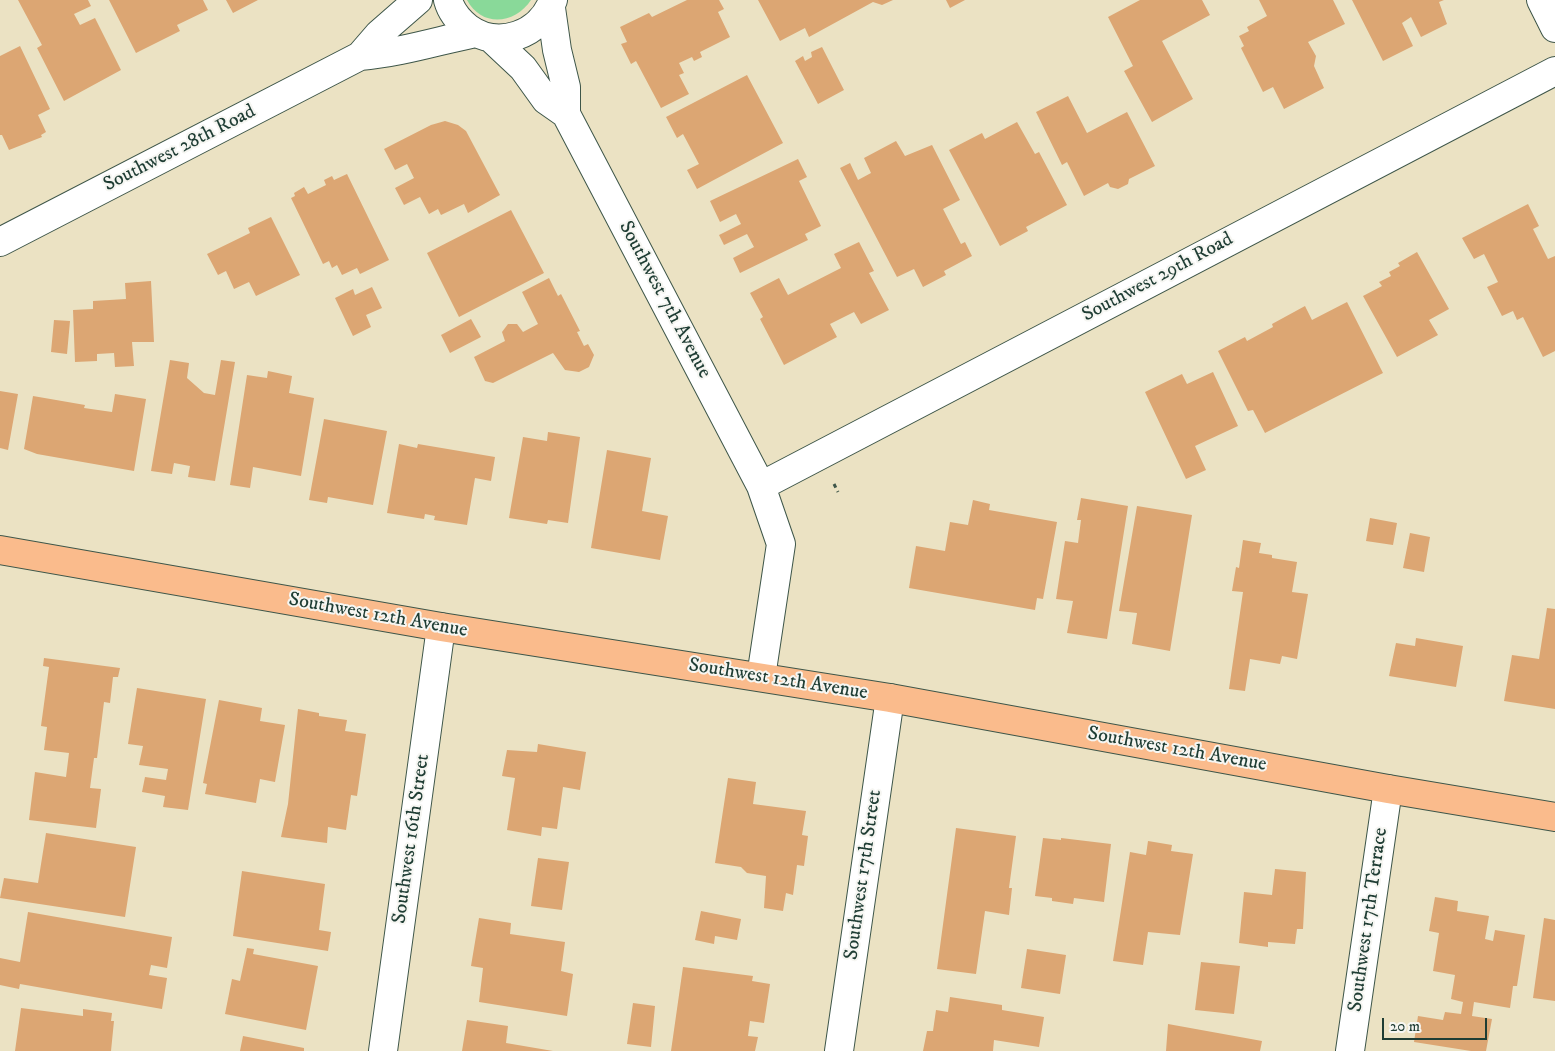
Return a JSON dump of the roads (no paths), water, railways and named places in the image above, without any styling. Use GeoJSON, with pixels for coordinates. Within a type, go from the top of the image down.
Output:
{"type":"FeatureCollection","features":[{"type":"Feature","properties":{"kind":"main road","name":"Southwest 12th Avenue"},"geometry":{"type":"LineString","coordinates":[[1,555],[890,698],[1388,789],[1555,817]]}},
{"type":"Feature","properties":{"kind":"street","name":"Southwest 28th Road"},"geometry":{"type":"LineString","coordinates":[[0,242],[360,56],[379,34],[418,0]]}},
{"type":"Feature","properties":{"kind":"street","name":"Southwest 7th Avenue"},"geometry":{"type":"LineString","coordinates":[[448,0],[449,6],[460,22],[483,36],[523,68],[546,100],[566,114],[761,486]]}},
{"type":"Feature","properties":{"kind":"street"},"geometry":{"type":"LineString","coordinates":[[1541,0],[1555,28]]}},
{"type":"Feature","properties":{"kind":"street","name":"Southwest 28th Road"},"geometry":{"type":"LineString","coordinates":[[360,56],[388,54],[437,40],[483,36],[509,38],[526,33],[540,23],[552,4]]}},
{"type":"Feature","properties":{"kind":"street","name":"Southwest 7th Avenue"},"geometry":{"type":"LineString","coordinates":[[552,4],[557,50],[566,87],[566,114]]}},
{"type":"Feature","properties":{"kind":"street","name":"Southwest 29th Road"},"geometry":{"type":"LineString","coordinates":[[761,486],[1555,71]]}},
{"type":"Feature","properties":{"kind":"street"},"geometry":{"type":"LineString","coordinates":[[761,486],[781,544],[761,677]]}},
{"type":"Feature","properties":{"kind":"street","name":"Southwest 16th Street"},"geometry":{"type":"LineString","coordinates":[[383,1051],[441,627]]}},
{"type":"Feature","properties":{"kind":"street","name":"Southwest 17th Street"},"geometry":{"type":"LineString","coordinates":[[838,1051],[890,698]]}},
{"type":"Feature","properties":{"kind":"street","name":"Southwest 17th Terrace"},"geometry":{"type":"LineString","coordinates":[[1350,1051],[1388,789]]}}]}
